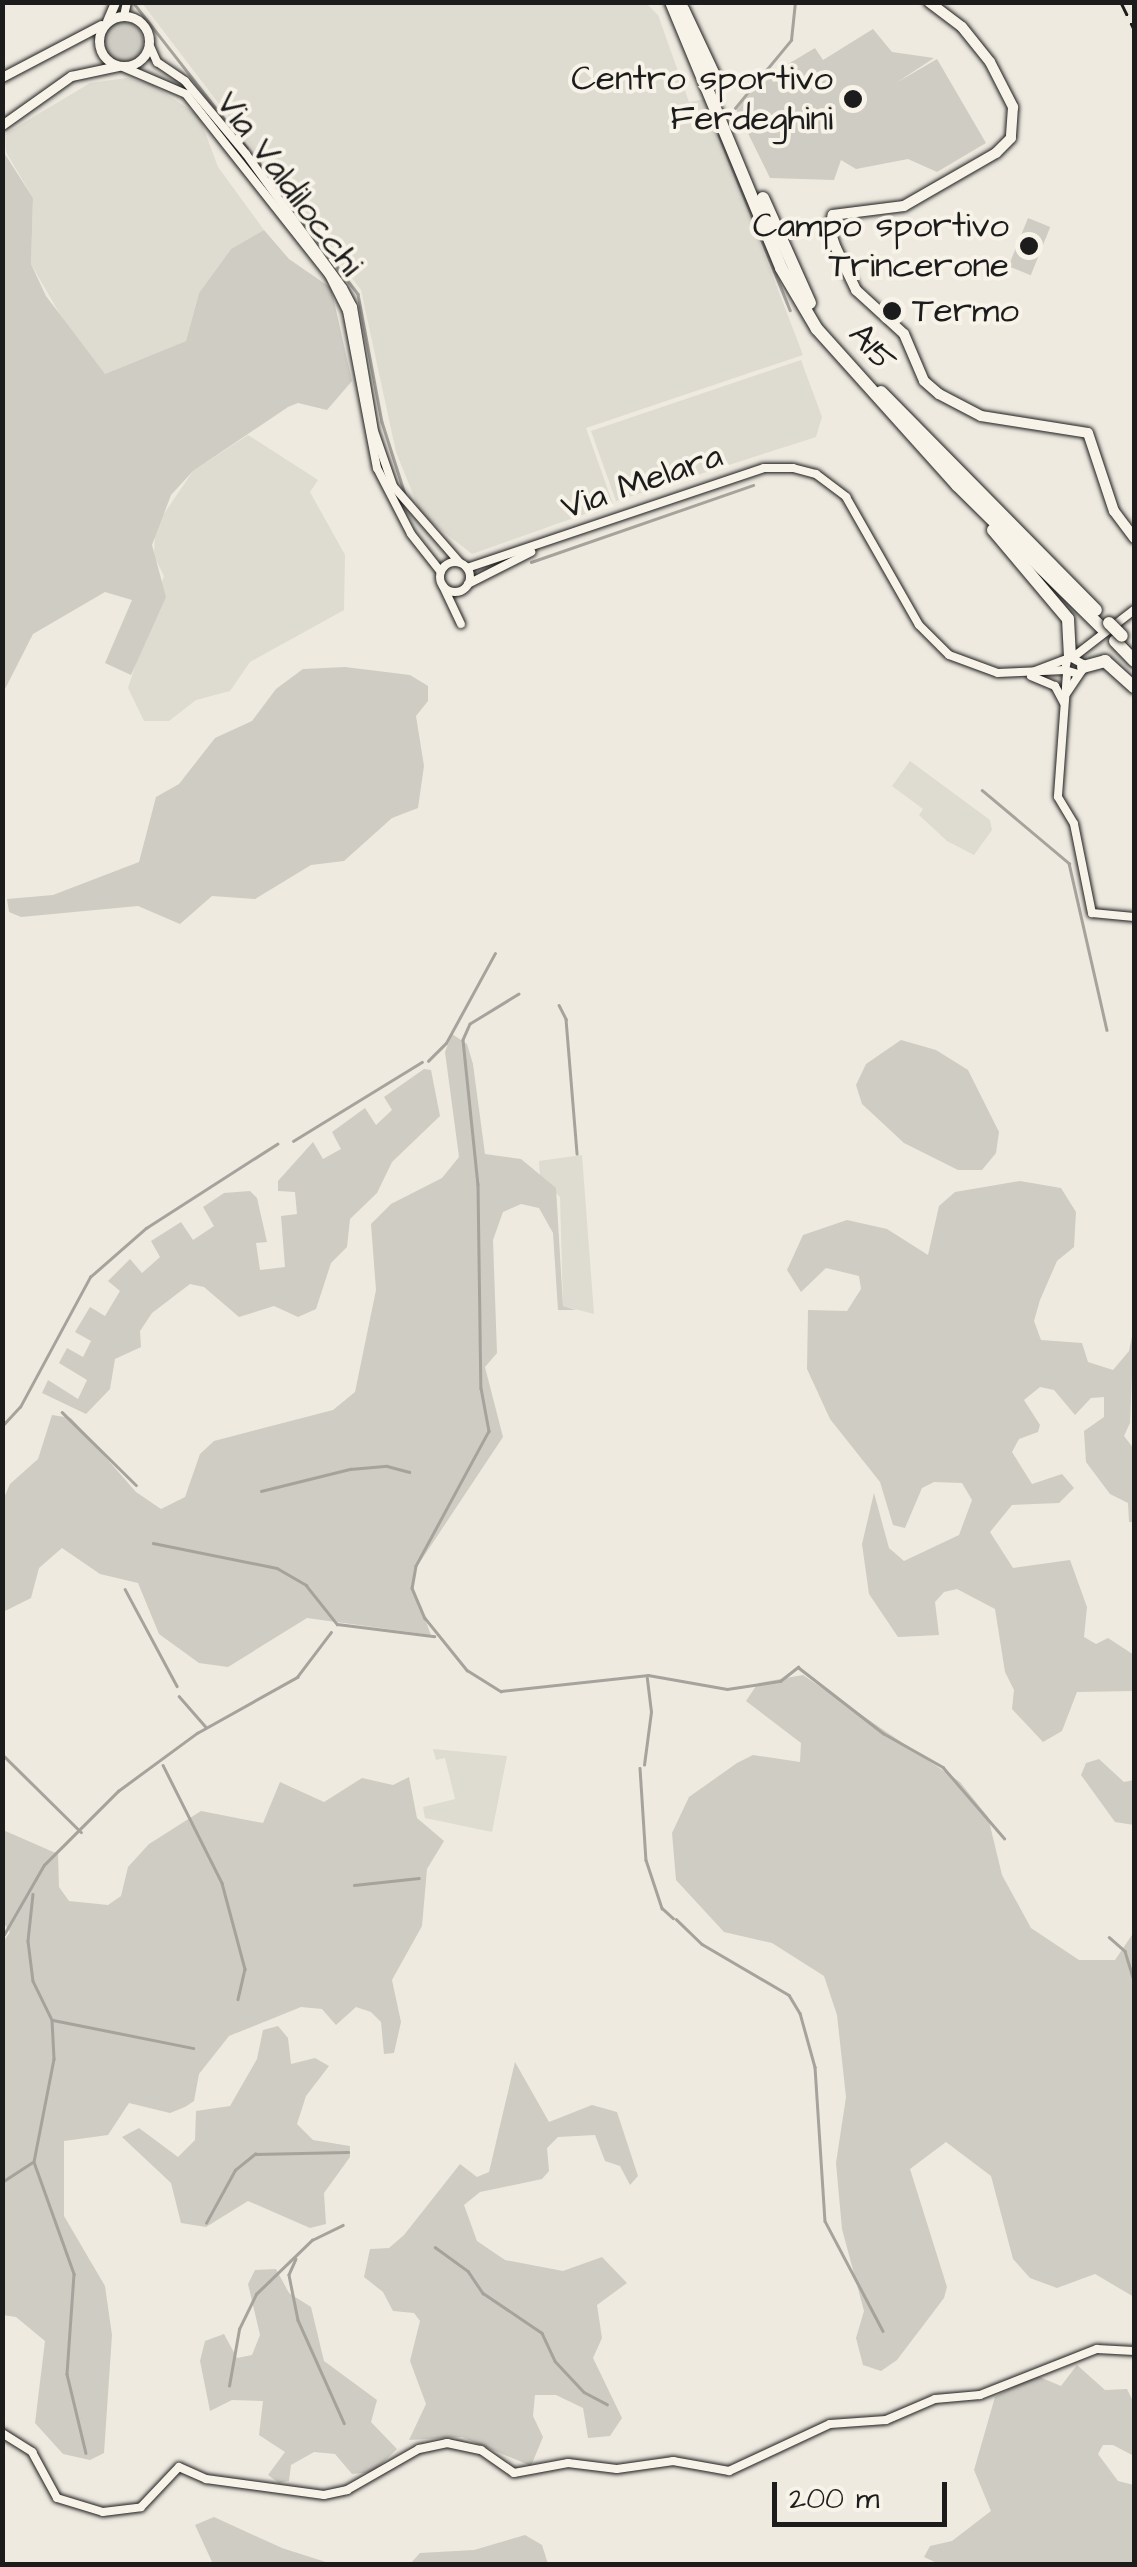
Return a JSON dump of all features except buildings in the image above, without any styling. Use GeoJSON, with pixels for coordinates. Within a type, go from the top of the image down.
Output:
{"type":"FeatureCollection","features":[{"type":"Feature","properties":{"kind":"highway","name":"A15"},"geometry":{"type":"LineString","coordinates":[[671,2],[781,268],[839,352],[957,485],[1106,626]]}},
{"type":"Feature","properties":{"kind":"highway","name":"A15"},"geometry":{"type":"LineString","coordinates":[[680,2],[790,266],[839,352]]}},
{"type":"Feature","properties":{"kind":"highway","name":"A15"},"geometry":{"type":"LineString","coordinates":[[862,378],[1118,638],[1134,661]]}},
{"type":"Feature","properties":{"kind":"highway"},"geometry":{"type":"LineString","coordinates":[[957,485],[1068,619],[1076,662],[1105,661],[1134,687]]}},
{"type":"Feature","properties":{"kind":"highway","name":"A15"},"geometry":{"type":"LineString","coordinates":[[1118,638],[1134,649]]}},
{"type":"Feature","properties":{"kind":"main road"},"geometry":{"type":"LineString","coordinates":[[2,124],[71,76],[140,62],[149,44],[144,28],[121,16],[115,2]]}},
{"type":"Feature","properties":{"kind":"main road"},"geometry":{"type":"LineString","coordinates":[[115,2],[100,45],[121,67]]}},
{"type":"Feature","properties":{"kind":"main road"},"geometry":{"type":"LineString","coordinates":[[930,2],[962,28],[990,62],[1013,106],[1011,138],[996,154],[904,206],[841,211],[830,221],[832,237],[856,290],[904,334],[932,388],[981,416],[1088,433],[1114,511],[1133,539]]}},
{"type":"Feature","properties":{"kind":"main road"},"geometry":{"type":"LineString","coordinates":[[2,77],[121,16]]}},
{"type":"Feature","properties":{"kind":"street"},"geometry":{"type":"LineString","coordinates":[[121,16],[126,2]]}},
{"type":"Feature","properties":{"kind":"street","name":"Via Valdilocchi"},"geometry":{"type":"LineString","coordinates":[[149,44],[157,62],[185,81],[228,132],[353,307],[374,430],[402,504],[463,565]]}},
{"type":"Feature","properties":{"kind":"street","name":"Via Valdilocchi"},"geometry":{"type":"LineString","coordinates":[[121,67],[186,94],[329,275],[348,311],[368,444],[389,490],[440,572],[461,624]]}},
{"type":"Feature","properties":{"kind":"street","name":"Via Melara"},"geometry":{"type":"LineString","coordinates":[[539,547],[764,468],[816,474],[846,497],[908,608],[936,645],[980,669],[1026,674]]}},
{"type":"Feature","properties":{"kind":"street"},"geometry":{"type":"LineString","coordinates":[[440,572],[539,547]]}},
{"type":"Feature","properties":{"kind":"street"},"geometry":{"type":"LineString","coordinates":[[443,586],[454,592],[539,547]]}},
{"type":"Feature","properties":{"kind":"street"},"geometry":{"type":"LineString","coordinates":[[463,565],[468,584]]}},
{"type":"Feature","properties":{"kind":"street"},"geometry":{"type":"LineString","coordinates":[[1026,674],[1066,672],[1134,610]]}},
{"type":"Feature","properties":{"kind":"street"},"geometry":{"type":"LineString","coordinates":[[1026,674],[1076,662]]}},
{"type":"Feature","properties":{"kind":"street"},"geometry":{"type":"LineString","coordinates":[[1065,699],[1076,662]]}},
{"type":"Feature","properties":{"kind":"street"},"geometry":{"type":"LineString","coordinates":[[1066,672],[1056,790],[1074,824],[1092,913],[1134,917]]}},
{"type":"Feature","properties":{"kind":"street"},"geometry":{"type":"LineString","coordinates":[[1026,674],[1055,686],[1065,699]]}},
{"type":"Feature","properties":{"kind":"street"},"geometry":{"type":"LineString","coordinates":[[2,2433],[32,2452],[57,2498],[103,2512],[141,2507],[180,2466],[196,2474],[336,2494],[415,2451],[447,2442],[482,2450],[514,2474],[568,2463],[616,2469],[673,2461],[737,2470],[830,2424],[886,2420],[935,2398],[986,2393],[1097,2350],[1134,2351]]}},
{"type":"Feature","properties":{"kind":"shaded area"},"geometry":{"type":"Polygon","coordinates":[[[142,3],[646,3],[658,15],[689,102],[705,99],[803,355],[586,428],[613,504],[472,554],[421,514],[396,452],[361,290],[142,3]]]}},
{"type":"Feature","properties":{"kind":"shaded area"},"geometry":{"type":"Polygon","coordinates":[[[123,22],[137,28],[143,42],[137,56],[123,62],[109,56],[103,42],[109,28],[123,22]]]}},
{"type":"Feature","properties":{"kind":"shaded area","name":"Centro sportivo Ferdeghini"},"geometry":{"type":"Polygon","coordinates":[[[873,29],[892,52],[934,58],[896,83],[937,59],[986,143],[937,172],[908,159],[856,169],[841,160],[834,180],[770,178],[736,109],[763,79],[815,48],[823,60],[873,29]]]}},
{"type":"Feature","properties":{"kind":"shaded area"},"geometry":{"type":"Polygon","coordinates":[[[127,78],[153,85],[199,116],[218,167],[264,230],[231,249],[199,293],[186,341],[105,374],[81,351],[31,264],[33,198],[6,152],[5,134],[90,83],[127,78]]]}},
{"type":"Feature","properties":{"kind":"shaded area"},"geometry":{"type":"Polygon","coordinates":[[[3,151],[33,198],[31,264],[46,296],[105,374],[186,341],[199,293],[231,249],[264,230],[289,259],[331,288],[352,381],[327,410],[298,403],[288,407],[193,471],[171,495],[152,545],[166,597],[131,675],[105,663],[132,600],[105,592],[33,634],[3,693],[3,151]]]}},
{"type":"Feature","properties":{"kind":"shaded area","name":"Campo sportivo Trincerone"},"geometry":{"type":"Polygon","coordinates":[[[1028,218],[1050,227],[1031,275],[1009,266],[1028,218]]]}},
{"type":"Feature","properties":{"kind":"shaded area"},"geometry":{"type":"Polygon","coordinates":[[[801,360],[822,417],[816,437],[616,501],[591,431],[801,360]]]}},
{"type":"Feature","properties":{"kind":"shaded area"},"geometry":{"type":"Polygon","coordinates":[[[248,435],[318,480],[310,492],[345,555],[344,610],[250,662],[230,691],[196,700],[169,721],[144,721],[128,688],[164,576],[154,556],[155,527],[193,471],[248,435]]]}},
{"type":"Feature","properties":{"kind":"shaded area"},"geometry":{"type":"Polygon","coordinates":[[[345,667],[410,675],[428,686],[428,701],[416,716],[424,766],[418,808],[392,818],[344,861],[311,865],[255,899],[212,896],[180,924],[138,906],[21,917],[9,912],[7,899],[53,895],[139,862],[156,797],[179,784],[215,738],[252,721],[276,689],[303,669],[345,667]]]}},
{"type":"Feature","properties":{"kind":"shaded area"},"geometry":{"type":"Polygon","coordinates":[[[910,761],[990,820],[992,830],[974,855],[947,841],[919,815],[923,809],[892,786],[910,761]]]}},
{"type":"Feature","properties":{"kind":"shaded area"},"geometry":{"type":"Polygon","coordinates":[[[452,1034],[467,1044],[473,1064],[485,1154],[521,1159],[556,1188],[563,1306],[576,1310],[558,1310],[553,1233],[539,1208],[521,1204],[503,1212],[493,1240],[497,1353],[485,1367],[503,1437],[416,1568],[413,1587],[431,1635],[307,1618],[228,1667],[199,1663],[159,1634],[138,1583],[100,1574],[62,1548],[39,1568],[31,1598],[3,1612],[3,1500],[10,1484],[38,1459],[52,1415],[71,1418],[136,1492],[161,1509],[185,1497],[200,1454],[214,1441],[333,1410],[355,1392],[376,1290],[371,1224],[391,1204],[442,1178],[459,1157],[445,1052],[452,1034]]]}},
{"type":"Feature","properties":{"kind":"shaded area"},"geometry":{"type":"Polygon","coordinates":[[[901,1040],[936,1050],[968,1070],[999,1132],[996,1153],[982,1170],[958,1170],[904,1143],[862,1104],[856,1085],[866,1064],[901,1040]]]}},
{"type":"Feature","properties":{"kind":"shaded area"},"geometry":{"type":"Polygon","coordinates":[[[424,1069],[431,1070],[440,1116],[392,1162],[377,1193],[350,1219],[347,1247],[331,1263],[316,1309],[298,1317],[274,1306],[239,1317],[204,1287],[190,1284],[152,1313],[140,1331],[141,1347],[115,1359],[110,1389],[86,1414],[42,1393],[48,1380],[78,1399],[87,1380],[59,1363],[67,1348],[83,1357],[91,1341],[75,1332],[90,1307],[105,1316],[120,1291],[108,1281],[130,1259],[142,1273],[160,1257],[151,1241],[181,1222],[193,1240],[214,1226],[203,1207],[224,1193],[250,1191],[257,1198],[267,1242],[256,1243],[260,1270],[285,1267],[281,1216],[297,1214],[295,1192],[278,1191],[278,1181],[313,1142],[323,1159],[341,1149],[332,1132],[365,1108],[376,1125],[392,1110],[384,1097],[424,1069]]]}},
{"type":"Feature","properties":{"kind":"shaded area"},"geometry":{"type":"Polygon","coordinates":[[[582,1155],[594,1314],[563,1306],[560,1197],[540,1177],[539,1161],[582,1155]]]}},
{"type":"Feature","properties":{"kind":"shaded area"},"geometry":{"type":"Polygon","coordinates":[[[1020,1181],[1061,1188],[1076,1212],[1074,1247],[1057,1261],[1034,1321],[1041,1340],[1082,1343],[1088,1362],[1113,1370],[1129,1351],[1134,1327],[1130,1423],[1124,1436],[1134,1449],[1134,1522],[1129,1522],[1128,1503],[1110,1494],[1086,1462],[1084,1431],[1104,1417],[1104,1397],[1091,1398],[1075,1415],[1054,1390],[1040,1387],[1024,1400],[1040,1425],[1038,1432],[1019,1439],[1012,1452],[1032,1484],[1062,1474],[1074,1488],[1059,1503],[1012,1505],[990,1532],[1013,1568],[1070,1560],[1087,1607],[1084,1637],[1096,1644],[1108,1638],[1134,1655],[1134,1691],[1077,1692],[1062,1731],[1043,1742],[1012,1709],[1014,1690],[1005,1672],[995,1609],[957,1589],[944,1592],[935,1602],[939,1635],[898,1637],[869,1594],[862,1544],[874,1493],[889,1548],[904,1561],[959,1535],[972,1500],[962,1483],[934,1482],[922,1488],[905,1528],[893,1525],[880,1482],[830,1419],[807,1369],[808,1310],[847,1311],[861,1289],[859,1276],[826,1268],[801,1292],[787,1270],[803,1235],[847,1220],[887,1229],[928,1255],[939,1206],[955,1192],[1020,1181]]]}},
{"type":"Feature","properties":{"kind":"shaded area"},"geometry":{"type":"Polygon","coordinates":[[[803,1675],[960,1782],[988,1817],[1002,1875],[1031,1928],[1079,1960],[1115,1960],[1134,1932],[1134,2297],[1095,2274],[1057,2288],[1030,2278],[1013,2259],[991,2176],[946,2142],[910,2169],[947,2287],[944,2298],[897,2360],[881,2371],[863,2365],[856,2338],[864,2311],[842,2229],[836,2163],[846,2097],[837,2015],[824,1976],[772,1943],[724,1932],[676,1880],[672,1833],[689,1797],[753,1755],[800,1762],[801,1743],[746,1701],[758,1683],[803,1675]]]}},
{"type":"Feature","properties":{"kind":"shaded area"},"geometry":{"type":"Polygon","coordinates":[[[433,1749],[507,1756],[492,1832],[425,1818],[423,1807],[455,1799],[445,1758],[436,1760],[433,1749]]]}},
{"type":"Feature","properties":{"kind":"shaded area"},"geometry":{"type":"Polygon","coordinates":[[[1099,1759],[1124,1782],[1134,1780],[1134,1825],[1115,1822],[1081,1775],[1086,1763],[1099,1759]]]}},
{"type":"Feature","properties":{"kind":"shaded area"},"geometry":{"type":"Polygon","coordinates":[[[409,1777],[417,1818],[444,1841],[427,1869],[422,1926],[392,1980],[401,2022],[394,2053],[384,2054],[381,2022],[371,2012],[356,2007],[336,2025],[322,2009],[301,2007],[229,2036],[199,2074],[194,2101],[185,2107],[170,2113],[129,2103],[108,2135],[64,2141],[64,2216],[105,2286],[112,2335],[104,2453],[90,2460],[63,2454],[35,2423],[45,2341],[16,2317],[3,2315],[2,1944],[10,1932],[3,1922],[3,1830],[58,1854],[59,1887],[69,1901],[108,1905],[121,1896],[128,1867],[149,1844],[201,1811],[263,1823],[280,1782],[324,1802],[362,1778],[393,1785],[409,1777]]]}},
{"type":"Feature","properties":{"kind":"shaded area"},"geometry":{"type":"Polygon","coordinates":[[[278,2026],[288,2038],[291,2064],[315,2058],[329,2066],[306,2096],[297,2124],[313,2140],[350,2146],[350,2157],[324,2193],[326,2224],[310,2228],[248,2201],[206,2227],[181,2223],[171,2183],[122,2137],[139,2128],[178,2157],[195,2140],[196,2111],[230,2106],[257,2059],[263,2030],[278,2026]]]}},
{"type":"Feature","properties":{"kind":"shaded area"},"geometry":{"type":"Polygon","coordinates":[[[515,2062],[549,2122],[592,2105],[617,2112],[638,2176],[630,2185],[620,2166],[605,2161],[595,2135],[558,2137],[547,2148],[549,2171],[542,2179],[480,2192],[464,2205],[477,2241],[505,2260],[563,2271],[602,2257],[627,2283],[597,2305],[602,2338],[593,2358],[622,2418],[610,2436],[588,2438],[583,2408],[556,2395],[535,2395],[533,2416],[543,2437],[531,2466],[462,2437],[409,2440],[426,2404],[410,2361],[420,2321],[414,2313],[393,2311],[383,2292],[364,2277],[370,2249],[389,2248],[404,2235],[460,2164],[477,2177],[489,2172],[515,2062]]]}},
{"type":"Feature","properties":{"kind":"shaded area"},"geometry":{"type":"Polygon","coordinates":[[[276,2269],[289,2293],[311,2307],[324,2361],[377,2400],[371,2422],[397,2449],[373,2472],[352,2474],[335,2454],[314,2452],[291,2465],[289,2481],[279,2483],[268,2475],[285,2452],[259,2435],[263,2401],[232,2400],[210,2411],[200,2361],[205,2341],[224,2334],[237,2358],[252,2355],[260,2335],[248,2284],[255,2270],[276,2269]]]}},
{"type":"Feature","properties":{"kind":"shaded area"},"geometry":{"type":"Polygon","coordinates":[[[1077,2365],[1105,2390],[1127,2389],[1134,2403],[1134,2456],[1113,2445],[1103,2445],[1098,2454],[1118,2481],[1134,2485],[1134,2564],[939,2564],[924,2557],[930,2546],[952,2541],[991,2511],[974,2470],[995,2397],[1035,2375],[1061,2386],[1077,2365]]]}},
{"type":"Feature","properties":{"kind":"shaded area"},"geometry":{"type":"Polygon","coordinates":[[[214,2517],[282,2548],[332,2564],[213,2564],[195,2525],[214,2517]]]}},
{"type":"Feature","properties":{"kind":"shaded area"},"geometry":{"type":"Polygon","coordinates":[[[525,2535],[542,2545],[548,2564],[410,2564],[420,2553],[474,2550],[525,2535]]]}},
{"type":"Feature","properties":{"kind":"waterway"},"geometry":{"type":"LineString","coordinates":[[133,2],[247,148]]}},
{"type":"Feature","properties":{"kind":"waterway"},"geometry":{"type":"LineString","coordinates":[[735,108],[791,40],[795,2]]}},
{"type":"Feature","properties":{"kind":"waterway"},"geometry":{"type":"LineString","coordinates":[[719,135],[790,310]]}},
{"type":"Feature","properties":{"kind":"waterway"},"geometry":{"type":"LineString","coordinates":[[253,155],[358,294],[382,422],[406,497]]}},
{"type":"Feature","properties":{"kind":"waterway"},"geometry":{"type":"LineString","coordinates":[[531,562],[753,485]]}},
{"type":"Feature","properties":{"kind":"waterway"},"geometry":{"type":"LineString","coordinates":[[982,790],[1069,863],[1107,1030]]}},
{"type":"Feature","properties":{"kind":"waterway"},"geometry":{"type":"LineString","coordinates":[[428,1061],[446,1043],[495,953]]}},
{"type":"Feature","properties":{"kind":"waterway"},"geometry":{"type":"LineString","coordinates":[[519,994],[470,1024],[463,1040],[478,1184],[481,1388],[489,1431],[416,1566],[412,1588],[425,1618],[467,1670],[501,1691],[648,1675],[727,1689],[780,1681],[798,1667],[883,1733],[943,1767],[1004,1838]]}},
{"type":"Feature","properties":{"kind":"waterway"},"geometry":{"type":"LineString","coordinates":[[559,1005],[566,1019],[577,1154]]}},
{"type":"Feature","properties":{"kind":"waterway"},"geometry":{"type":"LineString","coordinates":[[293,1141],[422,1062]]}},
{"type":"Feature","properties":{"kind":"waterway"},"geometry":{"type":"LineString","coordinates":[[2,1426],[20,1407],[90,1277],[146,1228],[277,1144]]}},
{"type":"Feature","properties":{"kind":"waterway"},"geometry":{"type":"LineString","coordinates":[[62,1412],[136,1485]]}},
{"type":"Feature","properties":{"kind":"waterway"},"geometry":{"type":"LineString","coordinates":[[261,1491],[350,1469],[387,1466],[409,1472]]}},
{"type":"Feature","properties":{"kind":"waterway"},"geometry":{"type":"LineString","coordinates":[[153,1543],[277,1568],[306,1585],[337,1624],[434,1636]]}},
{"type":"Feature","properties":{"kind":"waterway"},"geometry":{"type":"LineString","coordinates":[[125,1589],[177,1686]]}},
{"type":"Feature","properties":{"kind":"waterway"},"geometry":{"type":"LineString","coordinates":[[2,1938],[44,1865],[118,1791],[197,1733],[297,1677],[331,1632]]}},
{"type":"Feature","properties":{"kind":"waterway"},"geometry":{"type":"LineString","coordinates":[[644,1765],[651,1712],[647,1678]]}},
{"type":"Feature","properties":{"kind":"waterway"},"geometry":{"type":"LineString","coordinates":[[179,1696],[206,1727]]}},
{"type":"Feature","properties":{"kind":"waterway"},"geometry":{"type":"LineString","coordinates":[[2,1754],[81,1832]]}},
{"type":"Feature","properties":{"kind":"waterway"},"geometry":{"type":"LineString","coordinates":[[163,1765],[222,1883],[245,1969],[238,1999]]}},
{"type":"Feature","properties":{"kind":"waterway"},"geometry":{"type":"LineString","coordinates":[[640,1768],[646,1860],[662,1908],[673,1918]]}},
{"type":"Feature","properties":{"kind":"waterway"},"geometry":{"type":"LineString","coordinates":[[354,1885],[419,1878]]}},
{"type":"Feature","properties":{"kind":"waterway"},"geometry":{"type":"LineString","coordinates":[[33,1894],[28,1941],[33,1981],[52,2020],[54,2059],[34,2162],[74,2274],[67,2374],[86,2453]]}},
{"type":"Feature","properties":{"kind":"waterway"},"geometry":{"type":"LineString","coordinates":[[676,1919],[702,1944],[789,1995],[800,2013],[815,2067],[825,2221],[883,2331]]}},
{"type":"Feature","properties":{"kind":"waterway"},"geometry":{"type":"LineString","coordinates":[[1109,1937],[1125,1951],[1134,1980]]}},
{"type":"Feature","properties":{"kind":"waterway"},"geometry":{"type":"LineString","coordinates":[[53,2020],[193,2048]]}},
{"type":"Feature","properties":{"kind":"waterway"},"geometry":{"type":"LineString","coordinates":[[206,2223],[235,2170],[255,2154],[348,2152]]}},
{"type":"Feature","properties":{"kind":"waterway"},"geometry":{"type":"LineString","coordinates":[[2,2182],[33,2162]]}},
{"type":"Feature","properties":{"kind":"waterway"},"geometry":{"type":"LineString","coordinates":[[229,2386],[239,2329],[256,2294],[312,2240],[343,2225]]}},
{"type":"Feature","properties":{"kind":"waterway"},"geometry":{"type":"LineString","coordinates":[[435,2247],[468,2271],[483,2293],[542,2333],[555,2361],[584,2392],[607,2404]]}},
{"type":"Feature","properties":{"kind":"waterway"},"geometry":{"type":"LineString","coordinates":[[296,2259],[289,2275],[298,2320],[344,2423]]}},
{"type":"Feature","properties":{"kind":"railway"},"geometry":{"type":"LineString","coordinates":[[1121,2],[1134,29]]}},
{"type":"Feature","properties":{"kind":"place","name":"Centro sportivo Ferdeghini"},"geometry":{"type":"Point","coordinates":[853,99]}},
{"type":"Feature","properties":{"kind":"place","name":"Campo sportivo Trincerone"},"geometry":{"type":"Point","coordinates":[1029,246]}},
{"type":"Feature","properties":{"kind":"place","name":"Termo"},"geometry":{"type":"Point","coordinates":[892,311]}}]}
